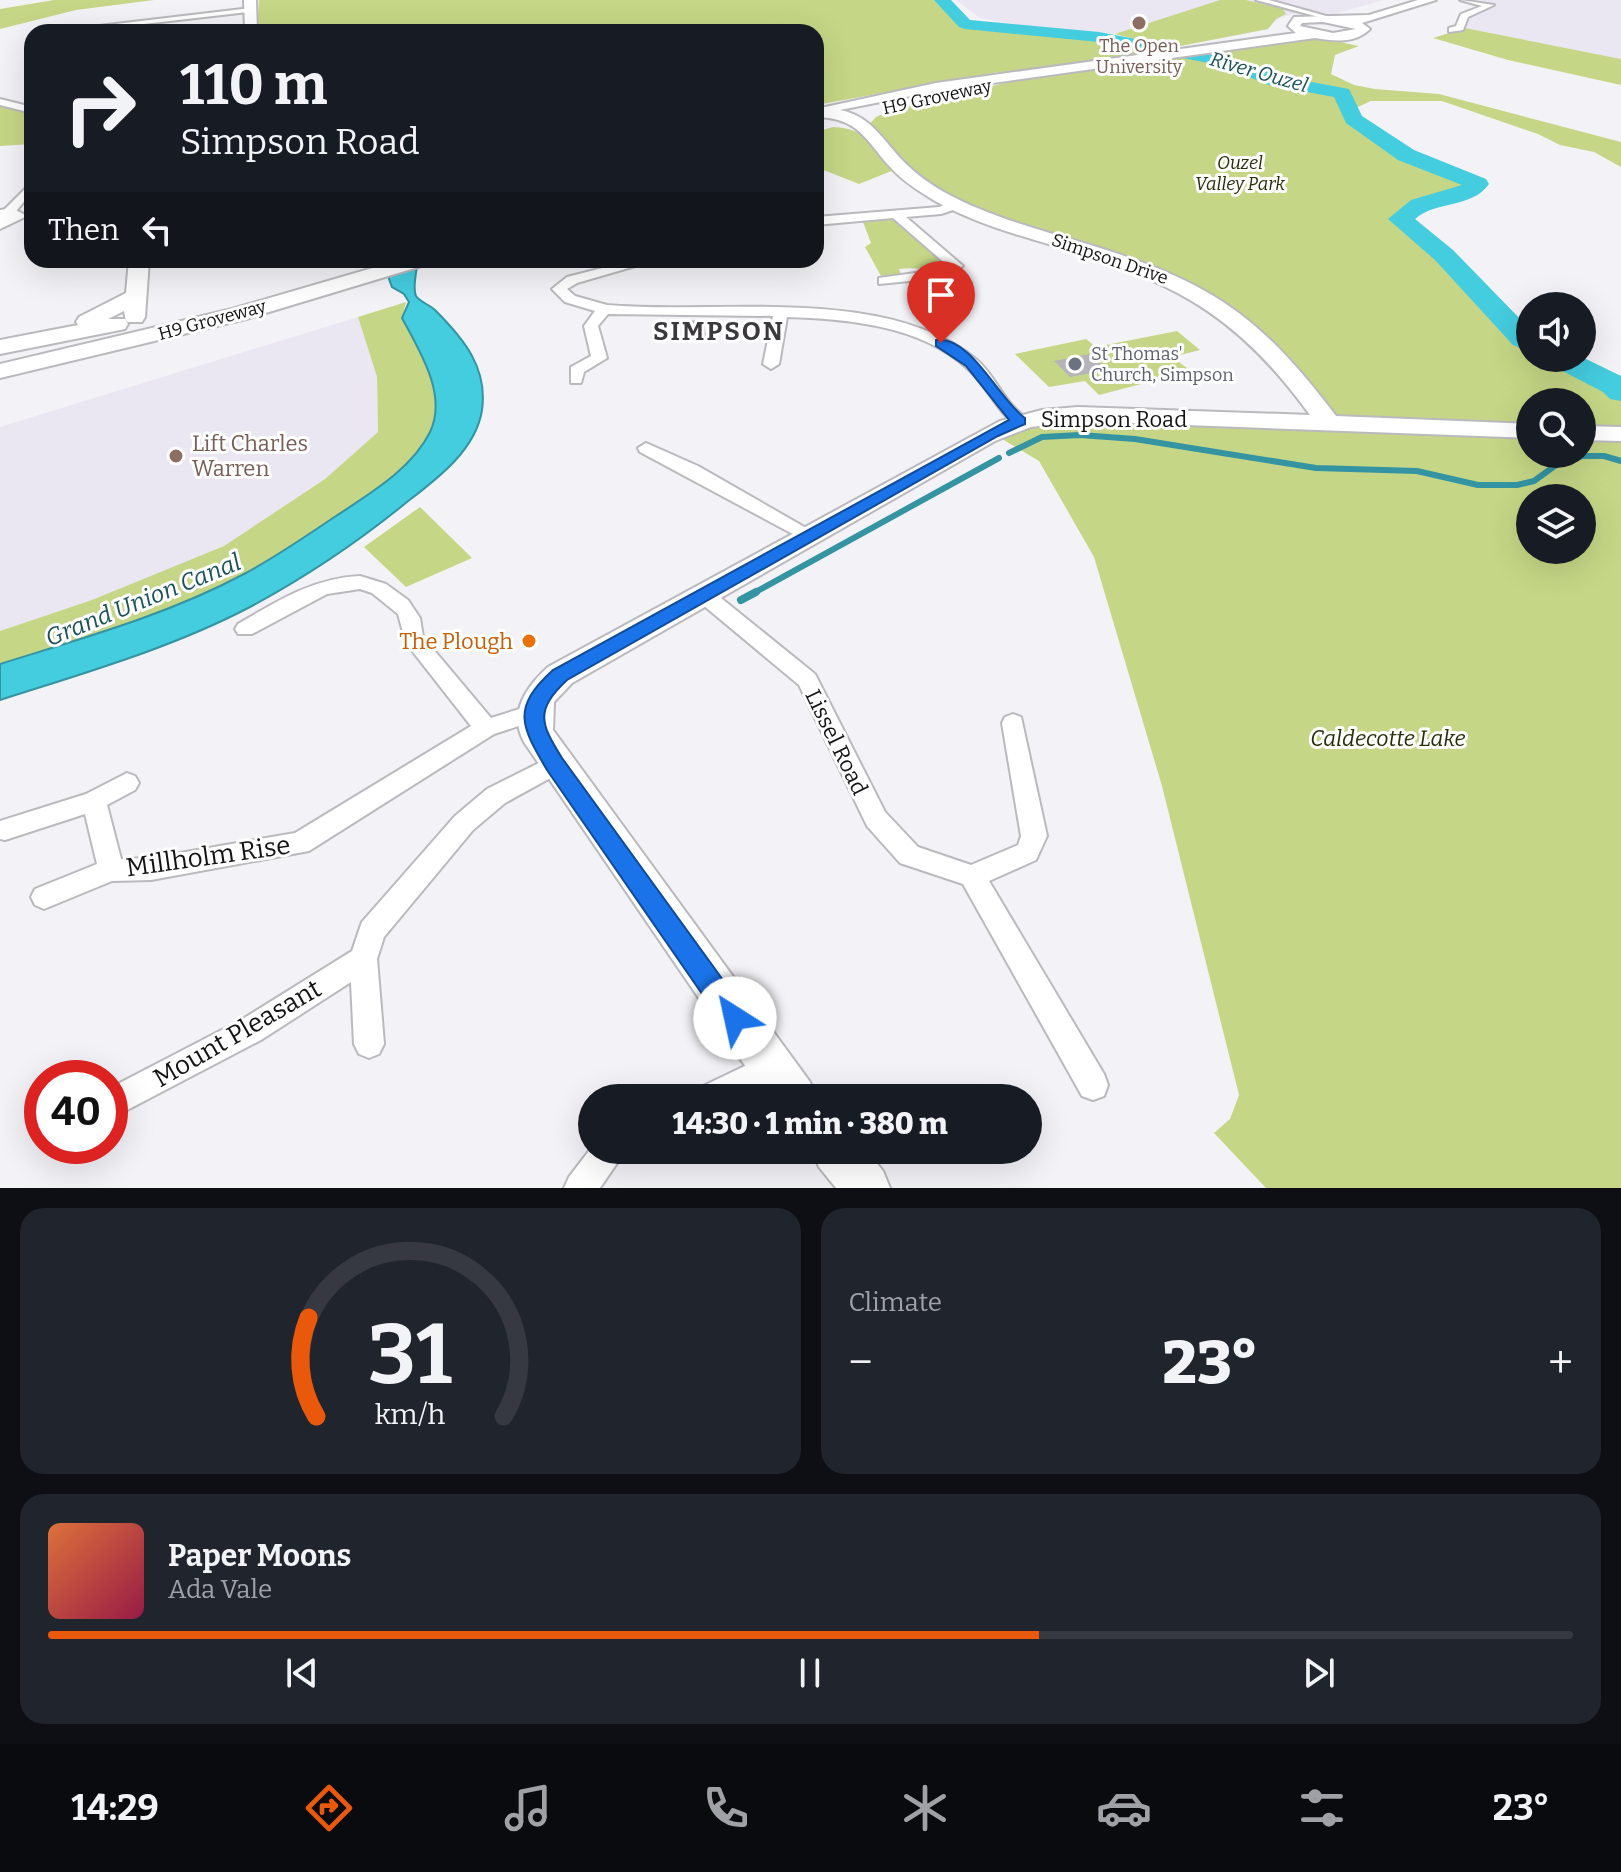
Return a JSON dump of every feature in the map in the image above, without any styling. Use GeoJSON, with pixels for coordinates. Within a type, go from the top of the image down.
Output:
{"type":"FeatureCollection","features":[{"type":"Feature","properties":{"kind":"street"},"geometry":{"type":"LineString","coordinates":[[1260,0],[1272,3],[1300,23],[1370,18],[1430,0]]}},
{"type":"Feature","properties":{"kind":"street"},"geometry":{"type":"LineString","coordinates":[[1272,3],[1283,0]]}},
{"type":"Feature","properties":{"kind":"street"},"geometry":{"type":"LineString","coordinates":[[1452,30],[1460,28],[1464,16],[1490,5],[1464,0]]}},
{"type":"Feature","properties":{"kind":"street"},"geometry":{"type":"LineString","coordinates":[[116,24],[249,5]]}},
{"type":"Feature","properties":{"kind":"street"},"geometry":{"type":"LineString","coordinates":[[168,24],[172,17]]}},
{"type":"Feature","properties":{"kind":"street"},"geometry":{"type":"LineString","coordinates":[[1338,20],[1357,25],[1370,18]]}},
{"type":"Feature","properties":{"kind":"street","name":"H9 Groveway"},"geometry":{"type":"LineString","coordinates":[[851,117],[936,87],[1222,49],[1300,23],[1316,34],[1355,35],[1363,32],[1357,25]]}},
{"type":"Feature","properties":{"kind":"street","name":"H9 Groveway"},"geometry":{"type":"LineString","coordinates":[[824,124],[947,93],[1059,72]]}},
{"type":"Feature","properties":{"kind":"street"},"geometry":{"type":"LineString","coordinates":[[0,102],[24,108]]}},
{"type":"Feature","properties":{"kind":"street"},"geometry":{"type":"LineString","coordinates":[[824,113],[851,117]]}},
{"type":"Feature","properties":{"kind":"street","name":"Simpson Drive"},"geometry":{"type":"LineString","coordinates":[[851,117],[910,177],[955,205],[999,223],[1119,259],[1199,293],[1259,336],[1329,424]]}},
{"type":"Feature","properties":{"kind":"street"},"geometry":{"type":"LineString","coordinates":[[8,219],[24,196]]}},
{"type":"Feature","properties":{"kind":"street"},"geometry":{"type":"LineString","coordinates":[[824,220],[941,210],[955,205]]}},
{"type":"Feature","properties":{"kind":"street"},"geometry":{"type":"LineString","coordinates":[[884,281],[940,274],[956,266],[897,215]]}},
{"type":"Feature","properties":{"kind":"street"},"geometry":{"type":"LineString","coordinates":[[134,297],[103,316],[95,337],[129,335],[134,324],[138,268]]}},
{"type":"Feature","properties":{"kind":"street","name":"H9 Groveway"},"geometry":{"type":"LineString","coordinates":[[8,346],[183,328],[346,277],[363,268]]}},
{"type":"Feature","properties":{"kind":"street","name":"H9 Groveway"},"geometry":{"type":"LineString","coordinates":[[134,324],[386,268]]}},
{"type":"Feature","properties":{"kind":"street"},"geometry":{"type":"LineString","coordinates":[[618,268],[572,280],[559,289],[564,296],[604,309],[840,316],[889,325],[941,343],[971,363],[1010,414],[1020,421]]}},
{"type":"Feature","properties":{"kind":"street"},"geometry":{"type":"LineString","coordinates":[[576,380],[576,370],[599,358],[591,326],[604,309]]}},
{"type":"Feature","properties":{"kind":"street"},"geometry":{"type":"LineString","coordinates":[[771,364],[780,314]]}},
{"type":"Feature","properties":{"kind":"street"},"geometry":{"type":"LineString","coordinates":[[134,324],[153,330],[183,328]]}},
{"type":"Feature","properties":{"kind":"street","name":"H9 Groveway"},"geometry":{"type":"LineString","coordinates":[[0,371],[43,361],[95,337]]}},
{"type":"Feature","properties":{"kind":"street","name":"Simpson Road"},"geometry":{"type":"LineString","coordinates":[[532,713],[543,691],[560,675],[992,433],[1020,421],[1078,414],[1516,431]]}},
{"type":"Feature","properties":{"kind":"street"},"geometry":{"type":"LineString","coordinates":[[1596,433],[1621,434]]}},
{"type":"Feature","properties":{"kind":"street"},"geometry":{"type":"LineString","coordinates":[[646,448],[811,536]]}},
{"type":"Feature","properties":{"kind":"street"},"geometry":{"type":"LineString","coordinates":[[245,629],[326,585],[353,581],[372,584],[388,592],[406,610],[414,625],[413,638],[486,728]]}},
{"type":"Feature","properties":{"kind":"street","name":"Lissel Road"},"geometry":{"type":"LineString","coordinates":[[704,595],[807,680],[876,819],[900,846],[909,855],[972,876]]}},
{"type":"Feature","properties":{"kind":"street"},"geometry":{"type":"LineString","coordinates":[[532,713],[536,733],[555,764],[782,1084]]}},
{"type":"Feature","properties":{"kind":"street","name":"Millholm Rise"},"geometry":{"type":"LineString","coordinates":[[94,801],[111,870],[151,869],[300,843],[486,728],[532,713]]}},
{"type":"Feature","properties":{"kind":"street"},"geometry":{"type":"LineString","coordinates":[[1013,723],[1034,836],[1027,852],[972,876],[1093,1085]]}},
{"type":"Feature","properties":{"kind":"street"},"geometry":{"type":"LineString","coordinates":[[369,1044],[363,959],[372,931],[464,823],[496,796],[555,764]]}},
{"type":"Feature","properties":{"kind":"street"},"geometry":{"type":"LineString","coordinates":[[5,830],[94,801],[127,783]]}},
{"type":"Feature","properties":{"kind":"street"},"geometry":{"type":"LineString","coordinates":[[44,897],[111,870]]}},
{"type":"Feature","properties":{"kind":"street","name":"Mount Pleasant"},"geometry":{"type":"LineString","coordinates":[[128,1095],[251,1030],[363,959]]}},
{"type":"Feature","properties":{"kind":"street"},"geometry":{"type":"LineString","coordinates":[[740,1084],[770,1069]]}},
{"type":"Feature","properties":{"kind":"street"},"geometry":{"type":"LineString","coordinates":[[580,1188],[599,1164]]}},
{"type":"Feature","properties":{"kind":"street"},"geometry":{"type":"LineString","coordinates":[[847,1164],[866,1188]]}},
{"type":"Feature","properties":{"kind":"shaded area","name":"The Open University"},"geometry":{"type":"Polygon","coordinates":[[[956,0],[1384,0],[1334,14],[1293,14],[1278,19],[1268,29],[1170,48],[1115,34],[1019,26],[980,18],[956,0]]]}},
{"type":"Feature","properties":{"kind":"shaded area"},"geometry":{"type":"Polygon","coordinates":[[[1472,0],[1621,0],[1621,59],[1465,28],[1468,17],[1494,5],[1472,0]]]}},
{"type":"Feature","properties":{"kind":"shaded area","name":"Lift Charles Warren"},"geometry":{"type":"Polygon","coordinates":[[[358,317],[377,377],[378,432],[325,479],[224,546],[92,601],[0,631],[0,427],[358,317]]]}},
{"type":"Feature","properties":{"kind":"green space"},"geometry":{"type":"Polygon","coordinates":[[[54,0],[154,0],[76,10],[0,29],[0,9],[54,0]]]}},
{"type":"Feature","properties":{"kind":"green space","name":"Caldecotte Lake"},"geometry":{"type":"Polygon","coordinates":[[[259,0],[942,0],[965,24],[1099,37],[1187,54],[1316,37],[1359,46],[1335,55],[1331,74],[1354,85],[1439,94],[1621,142],[1621,167],[1594,152],[1560,145],[1538,134],[1442,101],[1371,101],[1349,111],[1353,119],[1406,155],[1478,184],[1459,196],[1419,205],[1400,219],[1444,255],[1516,332],[1516,372],[1588,372],[1621,392],[1621,1188],[1266,1188],[1214,1133],[1230,1119],[1239,1095],[1162,786],[1094,557],[1039,461],[992,433],[1046,416],[1328,424],[1199,293],[999,223],[930,191],[866,128],[876,117],[889,111],[1005,83],[1167,57],[1019,75],[999,72],[824,104],[824,24],[258,24],[259,0]]]}},
{"type":"Feature","properties":{"kind":"green space"},"geometry":{"type":"Polygon","coordinates":[[[1220,0],[1246,0],[1283,9],[1286,14],[1276,19],[1268,29],[1170,48],[1115,34],[1220,0]]]}},
{"type":"Feature","properties":{"kind":"green space"},"geometry":{"type":"Polygon","coordinates":[[[1465,28],[1621,59],[1621,85],[1508,60],[1433,38],[1465,28]]]}},
{"type":"Feature","properties":{"kind":"green space"},"geometry":{"type":"Polygon","coordinates":[[[0,106],[24,112],[24,144],[0,146],[0,106]]]}},
{"type":"Feature","properties":{"kind":"green space"},"geometry":{"type":"Polygon","coordinates":[[[845,128],[862,135],[875,145],[894,170],[859,184],[824,170],[824,130],[845,128]]]}},
{"type":"Feature","properties":{"kind":"green space"},"geometry":{"type":"Polygon","coordinates":[[[894,219],[947,260],[943,269],[899,269],[901,274],[881,276],[865,247],[871,243],[863,222],[894,219]]]}},
{"type":"Feature","properties":{"kind":"green space"},"geometry":{"type":"Polygon","coordinates":[[[406,302],[402,318],[430,373],[436,403],[430,432],[401,469],[291,546],[215,589],[124,625],[0,664],[0,631],[92,600],[224,546],[325,479],[378,432],[377,377],[358,317],[406,302]]]}},
{"type":"Feature","properties":{"kind":"green space"},"geometry":{"type":"Polygon","coordinates":[[[1177,331],[1200,350],[1172,357],[1191,371],[1099,395],[1085,381],[1049,387],[1015,354],[1086,339],[1096,347],[1177,331]]]}},
{"type":"Feature","properties":{"kind":"green space"},"geometry":{"type":"Polygon","coordinates":[[[420,507],[472,558],[406,587],[364,547],[420,507]]]}},
{"type":"Feature","properties":{"kind":"water"},"geometry":{"type":"Polygon","coordinates":[[[390,268],[417,268],[416,296],[435,310],[455,332],[472,355],[477,368],[483,395],[482,410],[472,438],[454,462],[431,484],[351,545],[250,607],[159,647],[0,700],[0,664],[155,614],[215,589],[279,553],[362,499],[389,480],[412,458],[430,432],[436,403],[429,373],[402,318],[409,302],[404,294],[392,287],[390,268]]]}},
{"type":"Feature","properties":{"kind":"building"},"geometry":{"type":"Polygon","coordinates":[[[704,320],[706,338],[683,339],[682,321],[704,320]]]}},
{"type":"Feature","properties":{"kind":"building","name":"St Thomas' Church, Simpson"},"geometry":{"type":"Polygon","coordinates":[[[1090,354],[1107,370],[1070,377],[1054,361],[1090,354]]]}},
{"type":"Feature","properties":{"kind":"waterway","name":"River Ouzel"},"geometry":{"type":"LineString","coordinates":[[942,0],[965,24],[1099,37],[1224,61],[1276,81],[1342,93],[1353,119],[1406,155],[1478,184],[1459,196],[1419,205],[1400,219],[1444,255],[1516,332]]}},
{"type":"Feature","properties":{"kind":"waterway","name":"River Ouzel"},"geometry":{"type":"LineString","coordinates":[[1588,372],[1621,392]]}},
{"type":"Feature","properties":{"kind":"waterway"},"geometry":{"type":"LineString","coordinates":[[1009,453],[1042,437],[1080,435],[1135,439],[1316,468],[1417,471],[1478,485],[1517,485],[1534,481],[1556,465],[1583,456],[1604,456],[1621,461]]}},
{"type":"Feature","properties":{"kind":"waterway"},"geometry":{"type":"LineString","coordinates":[[752,594],[999,458]]}},
{"type":"Feature","properties":{"kind":"waterway"},"geometry":{"type":"LineString","coordinates":[[741,600],[756,592]]}},
{"type":"Feature","properties":{"kind":"place","name":"The Open University"},"geometry":{"type":"Point","coordinates":[1139,23]}},
{"type":"Feature","properties":{"kind":"place","name":"St Thomas' Church, Simpson"},"geometry":{"type":"Point","coordinates":[1075,364]}},
{"type":"Feature","properties":{"kind":"place","name":"Lift Charles Warren"},"geometry":{"type":"Point","coordinates":[176,456]}},
{"type":"Feature","properties":{"kind":"place","name":"The Plough"},"geometry":{"type":"Point","coordinates":[529,641]}},
{"type":"Feature","properties":{"kind":"district","name":"SIMPSON"},"geometry":{"type":"Point","coordinates":[719,331]}},
{"type":"Feature","properties":{"kind":"route"},"geometry":{"type":"LineString","coordinates":[[735,1018],[555,764],[536,733],[532,713],[543,691],[560,675],[992,433],[1020,421],[1010,414],[971,363],[941,343]]}},
{"type":"Feature","properties":{"kind":"park label","name":"Ouzel Valley Park"},"geometry":{"type":"Point","coordinates":[1240,173]}},
{"type":"Feature","properties":{"kind":"water label","name":"Grand Union Canal"},"geometry":{"type":"Point","coordinates":[143,600]}}]}
